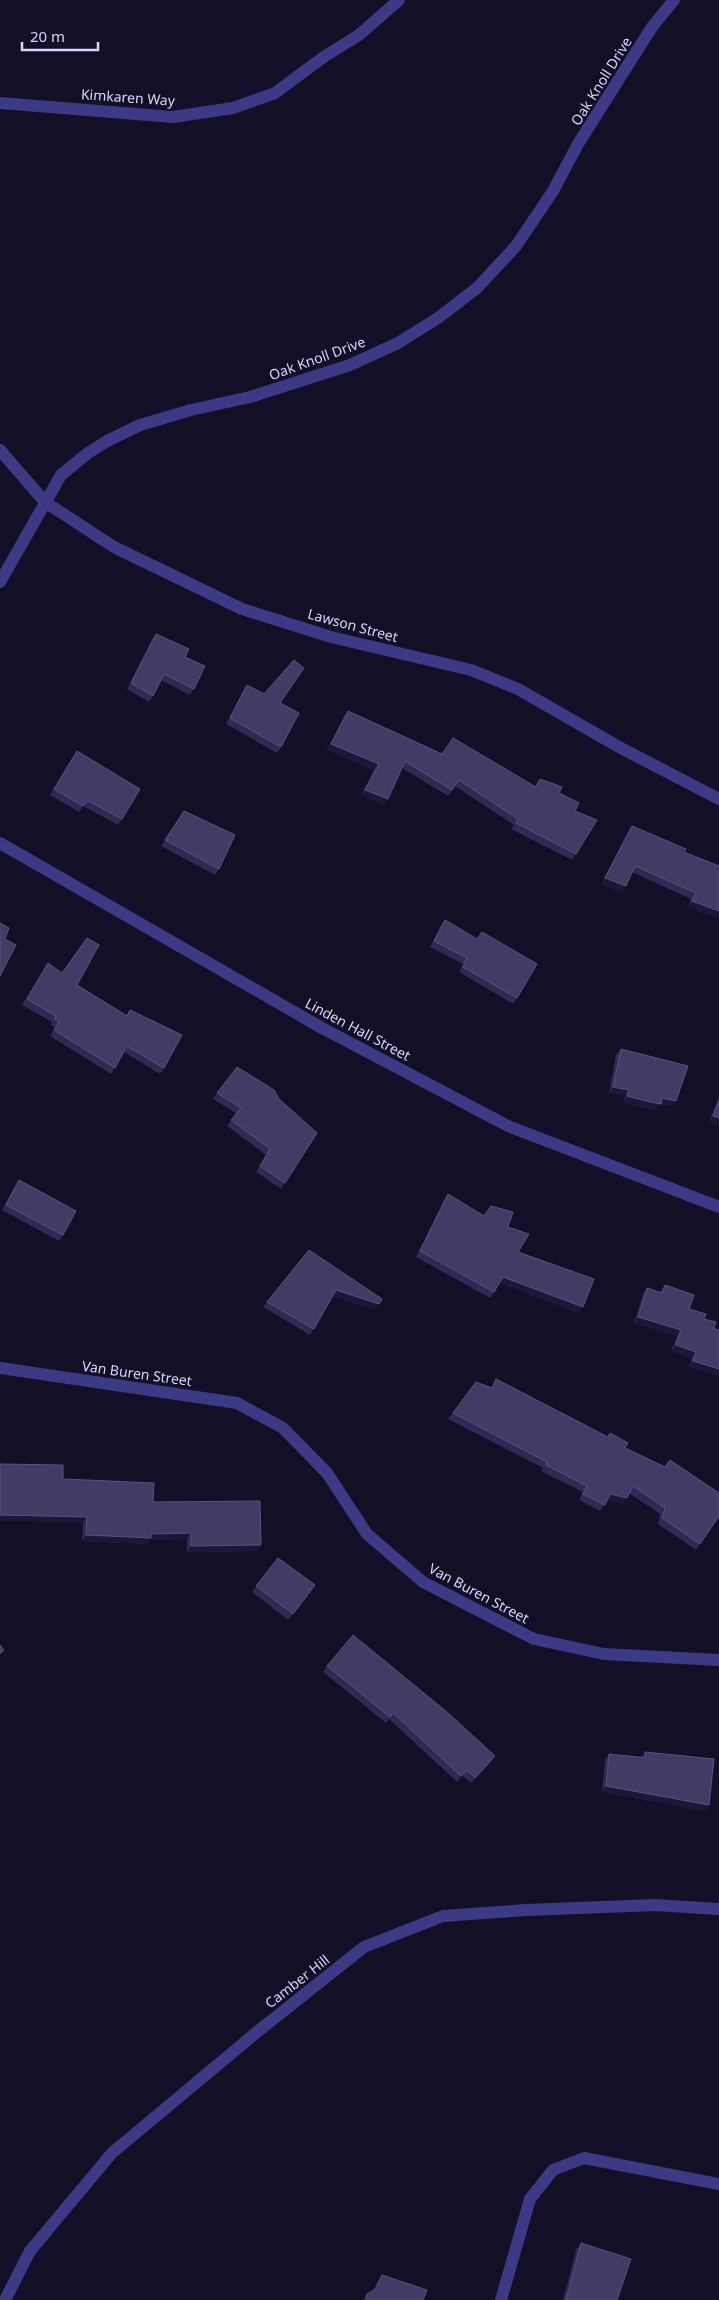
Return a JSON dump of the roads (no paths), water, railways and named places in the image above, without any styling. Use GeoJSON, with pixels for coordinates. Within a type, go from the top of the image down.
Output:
{"type":"FeatureCollection","features":[{"type":"Feature","properties":{"kind":"street","name":"Kimkaren Way"},"geometry":{"type":"LineString","coordinates":[[0,103],[173,117],[233,108],[275,93],[325,56],[359,35],[399,0]]}},
{"type":"Feature","properties":{"kind":"street","name":"Oak Knoll Drive"},"geometry":{"type":"LineString","coordinates":[[0,582],[60,475],[107,441],[140,425],[191,410],[250,397],[350,365],[398,343],[438,318],[477,288],[516,246],[553,191],[578,144],[652,27],[674,0]]}},
{"type":"Feature","properties":{"kind":"street","name":"Lawson Street"},"geometry":{"type":"LineString","coordinates":[[0,450],[45,502],[114,546],[242,609],[331,637],[471,670],[518,689],[619,746],[719,799]]}},
{"type":"Feature","properties":{"kind":"street","name":"Linden Hall Street"},"geometry":{"type":"LineString","coordinates":[[0,843],[322,1028],[508,1126],[719,1207]]}},
{"type":"Feature","properties":{"kind":"street","name":"Van Buren Street"},"geometry":{"type":"LineString","coordinates":[[0,1368],[237,1402],[283,1428],[327,1473],[367,1534],[423,1582],[534,1639],[604,1654],[719,1660]]}},
{"type":"Feature","properties":{"kind":"street","name":"Camber Hill"},"geometry":{"type":"LineString","coordinates":[[5,2300],[30,2251],[112,2153],[256,2032],[364,1947],[443,1916],[526,1910],[655,1905],[719,1910]]}},
{"type":"Feature","properties":{"kind":"street"},"geometry":{"type":"LineString","coordinates":[[500,2300],[530,2199],[553,2170],[584,2158],[719,2184]]}}]}
